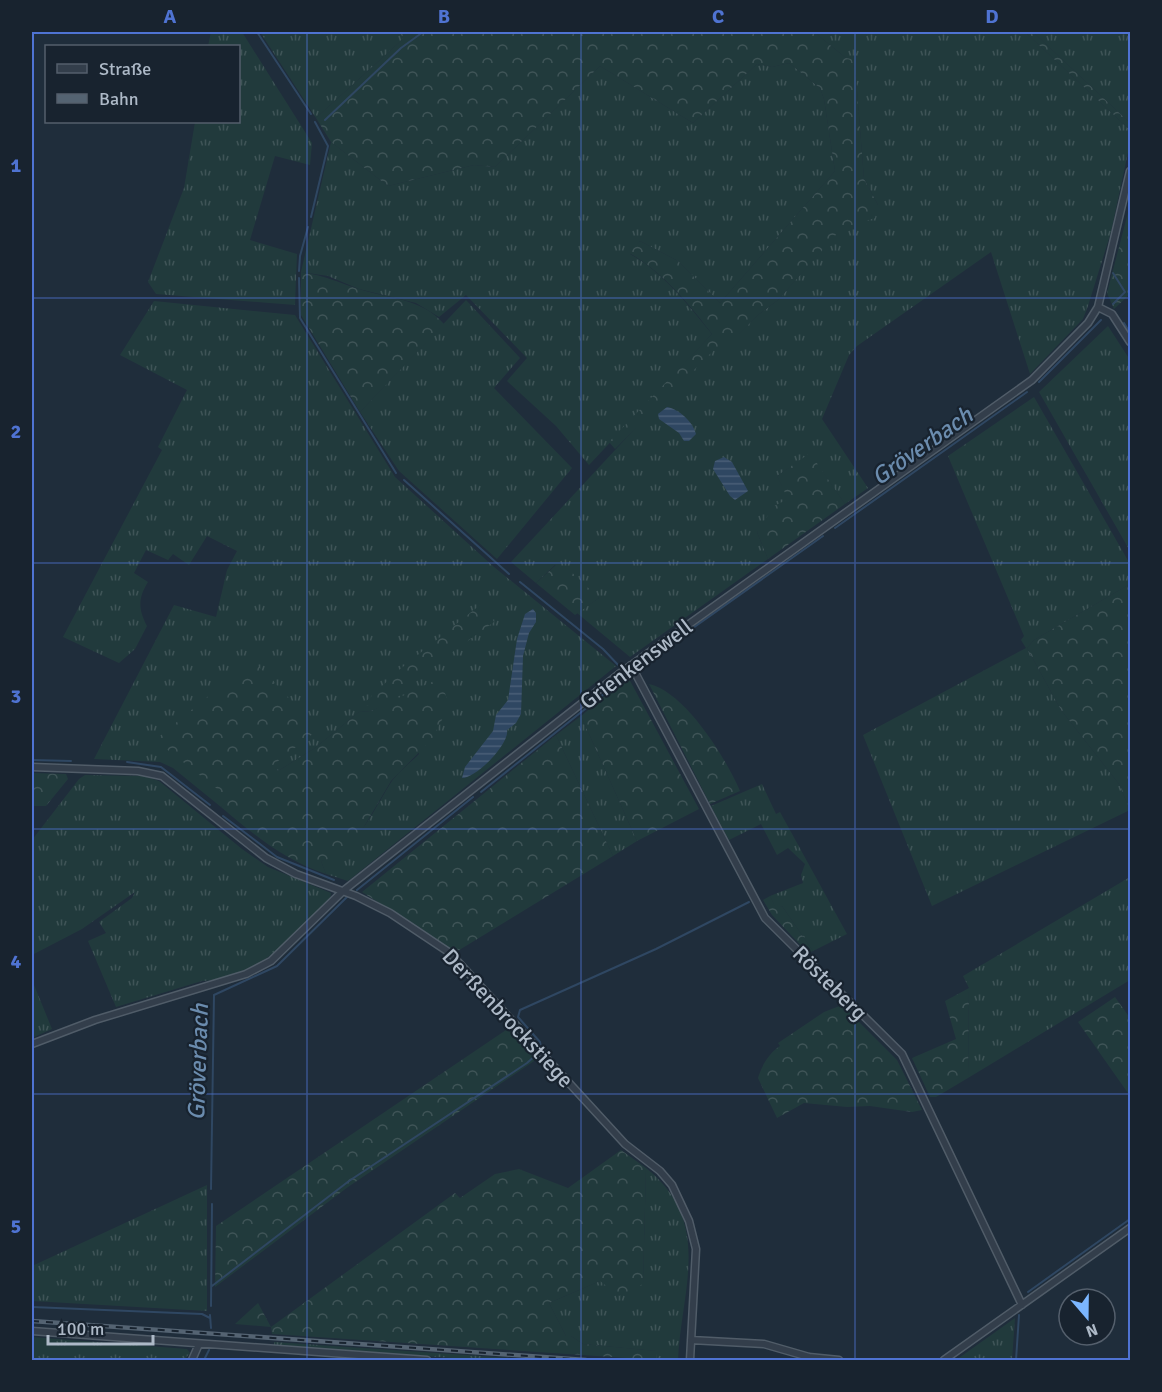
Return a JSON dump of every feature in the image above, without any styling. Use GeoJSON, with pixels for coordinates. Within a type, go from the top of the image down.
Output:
{"type":"FeatureCollection","features":[{"type":"Feature","properties":{"kind":"street","name":"Grienkenswell"},"geometry":{"type":"LineString","coordinates":[[32,1044],[95,1020],[256,970],[282,952],[343,891],[631,665],[1032,380],[1088,323],[1098,307],[1131,171]]}},
{"type":"Feature","properties":{"kind":"street"},"geometry":{"type":"LineString","coordinates":[[1098,307],[1112,314],[1131,342]]}},
{"type":"Feature","properties":{"kind":"street","name":"Rösteberg"},"geometry":{"type":"LineString","coordinates":[[631,665],[765,918],[902,1054],[1022,1305]]}},
{"type":"Feature","properties":{"kind":"street","name":"Derßenbrockstiege"},"geometry":{"type":"LineString","coordinates":[[32,768],[138,771],[158,774],[266,858],[296,874],[343,891],[390,913],[450,953],[625,1144],[660,1171],[672,1185],[689,1221],[696,1250],[690,1360]]}},
{"type":"Feature","properties":{"kind":"street"},"geometry":{"type":"LineString","coordinates":[[944,1360],[1131,1228]]}},
{"type":"Feature","properties":{"kind":"street"},"geometry":{"type":"LineString","coordinates":[[32,1330],[426,1360]]}},
{"type":"Feature","properties":{"kind":"street"},"geometry":{"type":"LineString","coordinates":[[691,1340],[764,1344],[809,1357],[839,1360]]}},
{"type":"Feature","properties":{"kind":"street"},"geometry":{"type":"LineString","coordinates":[[192,1360],[200,1344]]}},
{"type":"Feature","properties":{"kind":"green space"},"geometry":{"type":"Polygon","coordinates":[[[211,32],[242,32],[312,143],[310,165],[275,156],[250,240],[297,254],[295,305],[156,294],[148,282],[184,188],[195,123],[240,123],[240,45],[208,45],[211,32]]]}},
{"type":"Feature","properties":{"kind":"green space"},"geometry":{"type":"Polygon","coordinates":[[[260,32],[400,32],[403,39],[316,118],[260,32]]]}},
{"type":"Feature","properties":{"kind":"green space"},"geometry":{"type":"Polygon","coordinates":[[[400,32],[814,32],[846,58],[852,59],[856,78],[864,179],[878,205],[875,218],[842,228],[778,300],[758,315],[721,352],[717,347],[615,449],[609,442],[712,334],[685,300],[664,279],[629,253],[640,241],[678,261],[720,303],[835,171],[824,99],[820,88],[789,63],[772,67],[757,64],[693,123],[600,66],[495,167],[474,165],[388,186],[331,142],[316,118],[403,39],[400,32]]]}},
{"type":"Feature","properties":{"kind":"green space"},"geometry":{"type":"Polygon","coordinates":[[[814,32],[1025,32],[1130,130],[1130,143],[1111,232],[1083,319],[1030,374],[991,252],[857,346],[849,355],[822,419],[868,488],[845,504],[810,454],[777,476],[789,499],[757,532],[768,559],[630,657],[577,613],[599,598],[555,565],[536,583],[511,562],[643,420],[717,346],[721,351],[758,315],[778,300],[842,227],[878,205],[864,179],[856,78],[852,60],[846,58],[814,32]]]}},
{"type":"Feature","properties":{"kind":"green space"},"geometry":{"type":"Polygon","coordinates":[[[1025,32],[1033,32],[1130,123],[1130,130],[1025,32]]]}},
{"type":"Feature","properties":{"kind":"green space"},"geometry":{"type":"Polygon","coordinates":[[[1033,32],[1130,32],[1130,123],[1033,32]]]}},
{"type":"Feature","properties":{"kind":"green space"},"geometry":{"type":"Polygon","coordinates":[[[789,63],[820,88],[824,99],[835,171],[720,303],[678,261],[640,241],[630,254],[664,279],[712,334],[589,465],[556,426],[507,381],[527,358],[466,295],[439,317],[416,303],[359,289],[328,276],[301,272],[331,142],[388,186],[474,165],[495,167],[600,66],[693,123],[757,64],[772,67],[789,63]]]}},
{"type":"Feature","properties":{"kind":"green space"},"geometry":{"type":"Polygon","coordinates":[[[1130,205],[1130,294],[1114,309],[1107,293],[1130,205]]]}},
{"type":"Feature","properties":{"kind":"green space"},"geometry":{"type":"Polygon","coordinates":[[[301,272],[415,304],[435,315],[444,324],[360,412],[301,315],[301,272]]]}},
{"type":"Feature","properties":{"kind":"green space"},"geometry":{"type":"Polygon","coordinates":[[[466,300],[520,358],[494,388],[572,468],[497,559],[399,471],[360,412],[466,300]]]}},
{"type":"Feature","properties":{"kind":"green space"},"geometry":{"type":"Polygon","coordinates":[[[154,301],[295,315],[395,477],[494,567],[616,666],[348,881],[326,874],[321,861],[344,849],[353,840],[362,830],[393,780],[419,754],[395,701],[371,711],[359,712],[315,748],[278,771],[273,766],[221,807],[173,768],[160,762],[94,759],[174,605],[216,617],[227,570],[237,551],[207,536],[189,565],[173,554],[168,560],[146,550],[134,573],[148,582],[142,593],[140,604],[147,626],[135,649],[119,663],[63,637],[162,450],[158,447],[187,390],[120,355],[154,301]]]}},
{"type":"Feature","properties":{"kind":"green space"},"geometry":{"type":"Polygon","coordinates":[[[1108,326],[1130,360],[1130,551],[1039,392],[1108,326]]]}},
{"type":"Feature","properties":{"kind":"green space"},"geometry":{"type":"Polygon","coordinates":[[[1034,397],[1130,564],[1130,584],[1034,640],[1027,648],[1061,710],[1119,784],[1130,810],[932,906],[863,735],[1026,648],[1021,640],[1024,636],[948,456],[1034,397]]]}},
{"type":"Feature","properties":{"kind":"green space"},"geometry":{"type":"Polygon","coordinates":[[[810,453],[845,504],[768,559],[757,532],[774,506],[788,499],[777,476],[810,453]]]}},
{"type":"Feature","properties":{"kind":"green space"},"geometry":{"type":"Polygon","coordinates":[[[556,565],[566,567],[599,598],[575,615],[536,583],[556,565]]]}},
{"type":"Feature","properties":{"kind":"green space"},"geometry":{"type":"Polygon","coordinates":[[[1130,584],[1130,810],[1119,784],[1061,710],[1027,648],[1034,640],[1130,584]]]}},
{"type":"Feature","properties":{"kind":"green space"},"geometry":{"type":"Polygon","coordinates":[[[480,605],[488,610],[494,622],[379,705],[361,706],[399,670],[480,605]]]}},
{"type":"Feature","properties":{"kind":"green space"},"geometry":{"type":"Polygon","coordinates":[[[252,660],[319,729],[273,765],[278,771],[315,748],[359,712],[371,711],[434,681],[445,693],[449,706],[432,739],[391,781],[355,842],[336,857],[321,861],[326,874],[283,854],[245,827],[221,807],[230,799],[155,740],[252,660]]]}},
{"type":"Feature","properties":{"kind":"green space"},"geometry":{"type":"Polygon","coordinates":[[[628,677],[699,809],[637,841],[581,716],[628,677]]]}},
{"type":"Feature","properties":{"kind":"green space"},"geometry":{"type":"Polygon","coordinates":[[[649,684],[676,699],[703,728],[725,761],[740,791],[710,804],[649,684]]]}},
{"type":"Feature","properties":{"kind":"green space"},"geometry":{"type":"Polygon","coordinates":[[[581,716],[637,841],[613,856],[556,735],[581,716]]]}},
{"type":"Feature","properties":{"kind":"green space"},"geometry":{"type":"Polygon","coordinates":[[[556,735],[613,856],[456,952],[362,892],[556,735]]]}},
{"type":"Feature","properties":{"kind":"green space"},"geometry":{"type":"Polygon","coordinates":[[[32,773],[66,774],[68,779],[46,806],[32,806],[32,773]]]}},
{"type":"Feature","properties":{"kind":"green space"},"geometry":{"type":"Polygon","coordinates":[[[85,775],[144,776],[159,781],[242,849],[268,867],[331,893],[330,899],[274,953],[241,973],[202,981],[116,1007],[88,941],[106,933],[99,922],[132,898],[135,892],[82,929],[32,955],[32,840],[79,779],[85,775]]]}},
{"type":"Feature","properties":{"kind":"green space"},"geometry":{"type":"Polygon","coordinates":[[[762,784],[776,814],[780,812],[847,934],[813,951],[782,906],[776,909],[770,896],[803,883],[801,875],[805,864],[788,848],[777,855],[761,824],[729,840],[711,806],[762,784]]]}},
{"type":"Feature","properties":{"kind":"green space"},"geometry":{"type":"Polygon","coordinates":[[[1130,877],[1130,980],[968,1078],[969,988],[963,976],[1130,877]]]}},
{"type":"Feature","properties":{"kind":"green space"},"geometry":{"type":"Polygon","coordinates":[[[770,896],[776,908],[782,906],[813,951],[808,953],[772,915],[763,900],[770,896]]]}},
{"type":"Feature","properties":{"kind":"green space"},"geometry":{"type":"Polygon","coordinates":[[[32,980],[52,1029],[32,1038],[32,980]]]}},
{"type":"Feature","properties":{"kind":"green space"},"geometry":{"type":"Polygon","coordinates":[[[969,988],[968,1078],[936,1097],[930,1097],[912,1058],[956,1039],[945,1001],[969,988]]]}},
{"type":"Feature","properties":{"kind":"green space"},"geometry":{"type":"Polygon","coordinates":[[[1115,997],[1130,1018],[1130,1096],[1078,1022],[1115,997]]]}},
{"type":"Feature","properties":{"kind":"green space"},"geometry":{"type":"Polygon","coordinates":[[[842,1005],[897,1060],[922,1110],[912,1112],[870,1106],[847,1107],[804,1103],[777,1118],[758,1078],[764,1064],[772,1052],[780,1046],[778,1043],[824,1012],[842,1005]]]}},
{"type":"Feature","properties":{"kind":"green space"},"geometry":{"type":"Polygon","coordinates":[[[509,1028],[537,1059],[348,1187],[215,1287],[216,1226],[509,1028]]]}},
{"type":"Feature","properties":{"kind":"green space"},"geometry":{"type":"Polygon","coordinates":[[[621,1150],[646,1168],[643,1284],[619,1296],[600,1281],[549,1303],[566,1336],[571,1336],[583,1344],[657,1351],[656,1360],[272,1334],[271,1327],[455,1193],[460,1198],[495,1174],[519,1169],[568,1188],[621,1150]]]}},
{"type":"Feature","properties":{"kind":"green space"},"geometry":{"type":"Polygon","coordinates":[[[646,1168],[667,1189],[680,1211],[687,1234],[689,1258],[678,1360],[656,1360],[656,1351],[583,1344],[571,1336],[566,1336],[549,1303],[600,1281],[643,1284],[646,1168]]]}},
{"type":"Feature","properties":{"kind":"green space"},"geometry":{"type":"Polygon","coordinates":[[[207,1185],[207,1311],[32,1301],[32,1266],[207,1185]]]}},
{"type":"Feature","properties":{"kind":"green space"},"geometry":{"type":"Polygon","coordinates":[[[258,1303],[271,1327],[235,1324],[258,1303]]]}},
{"type":"Feature","properties":{"kind":"green space"},"geometry":{"type":"Polygon","coordinates":[[[1015,1318],[1012,1360],[956,1360],[1015,1318]]]}},
{"type":"Feature","properties":{"kind":"green space"},"geometry":{"type":"Polygon","coordinates":[[[32,1337],[187,1349],[190,1353],[184,1360],[32,1360],[32,1337]]]}},
{"type":"Feature","properties":{"kind":"green space"},"geometry":{"type":"Polygon","coordinates":[[[274,1342],[538,1360],[480,1360],[274,1345],[274,1342]]]}},
{"type":"Feature","properties":{"kind":"water"},"geometry":{"type":"Polygon","coordinates":[[[667,407],[681,413],[692,425],[696,434],[689,441],[684,441],[679,433],[659,419],[658,414],[667,407]]]}},
{"type":"Feature","properties":{"kind":"water"},"geometry":{"type":"Polygon","coordinates":[[[724,457],[732,462],[748,491],[735,500],[713,469],[715,461],[724,457]]]}},
{"type":"Feature","properties":{"kind":"water"},"geometry":{"type":"Polygon","coordinates":[[[533,609],[536,613],[536,622],[529,633],[523,656],[521,714],[516,723],[507,730],[507,736],[491,759],[476,772],[462,778],[465,767],[493,731],[496,715],[508,700],[517,639],[525,614],[533,609]]]}},
{"type":"Feature","properties":{"kind":"waterway"},"geometry":{"type":"LineString","coordinates":[[257,32],[311,114]]}},
{"type":"Feature","properties":{"kind":"waterway"},"geometry":{"type":"LineString","coordinates":[[325,120],[401,48],[423,32]]}},
{"type":"Feature","properties":{"kind":"waterway"},"geometry":{"type":"LineString","coordinates":[[311,217],[328,146],[315,122]]}},
{"type":"Feature","properties":{"kind":"waterway"},"geometry":{"type":"LineString","coordinates":[[299,271],[300,256],[308,227]]}},
{"type":"Feature","properties":{"kind":"waterway","name":"Gröverbach"},"geometry":{"type":"LineString","coordinates":[[1113,273],[1125,292],[1113,304]]}},
{"type":"Feature","properties":{"kind":"waterway"},"geometry":{"type":"LineString","coordinates":[[299,278],[300,318],[396,473]]}},
{"type":"Feature","properties":{"kind":"waterway","name":"Gröverbach"},"geometry":{"type":"LineString","coordinates":[[1039,382],[1101,320]]}},
{"type":"Feature","properties":{"kind":"waterway"},"geometry":{"type":"LineString","coordinates":[[1124,323],[1130,333]]}},
{"type":"Feature","properties":{"kind":"waterway","name":"Gröverbach"},"geometry":{"type":"LineString","coordinates":[[835,528],[1027,392]]}},
{"type":"Feature","properties":{"kind":"waterway"},"geometry":{"type":"LineString","coordinates":[[404,480],[509,574]]}},
{"type":"Feature","properties":{"kind":"waterway","name":"Gröverbach"},"geometry":{"type":"LineString","coordinates":[[642,664],[823,536]]}},
{"type":"Feature","properties":{"kind":"waterway"},"geometry":{"type":"LineString","coordinates":[[520,582],[603,649],[620,667]]}},
{"type":"Feature","properties":{"kind":"waterway","name":"Gröverbach"},"geometry":{"type":"LineString","coordinates":[[481,792],[629,674]]}},
{"type":"Feature","properties":{"kind":"waterway"},"geometry":{"type":"LineString","coordinates":[[32,760],[71,761]]}},
{"type":"Feature","properties":{"kind":"waterway"},"geometry":{"type":"LineString","coordinates":[[127,762],[161,767],[210,805]]}},
{"type":"Feature","properties":{"kind":"waterway","name":"Gröverbach"},"geometry":{"type":"LineString","coordinates":[[357,890],[473,797]]}},
{"type":"Feature","properties":{"kind":"waterway"},"geometry":{"type":"LineString","coordinates":[[223,816],[277,857],[334,880]]}},
{"type":"Feature","properties":{"kind":"waterway","name":"Gröverbach"},"geometry":{"type":"LineString","coordinates":[[211,1189],[214,995],[277,966],[347,897]]}},
{"type":"Feature","properties":{"kind":"waterway"},"geometry":{"type":"LineString","coordinates":[[541,1047],[540,1042],[518,1017],[520,1010],[656,949],[749,902]]}},
{"type":"Feature","properties":{"kind":"waterway"},"geometry":{"type":"LineString","coordinates":[[212,1286],[349,1181],[536,1055]]}},
{"type":"Feature","properties":{"kind":"waterway","name":"Gröverbach"},"geometry":{"type":"LineString","coordinates":[[211,1306],[212,1204]]}},
{"type":"Feature","properties":{"kind":"waterway"},"geometry":{"type":"LineString","coordinates":[[1028,1292],[1130,1219]]}},
{"type":"Feature","properties":{"kind":"waterway","name":"Gröverbach"},"geometry":{"type":"LineString","coordinates":[[32,1307],[202,1314],[210,1318]]}},
{"type":"Feature","properties":{"kind":"waterway","name":"Gröverbach"},"geometry":{"type":"LineString","coordinates":[[210,1315],[211,1328]]}},
{"type":"Feature","properties":{"kind":"waterway"},"geometry":{"type":"LineString","coordinates":[[1016,1360],[1019,1315]]}},
{"type":"Feature","properties":{"kind":"waterway","name":"Gröverbach"},"geometry":{"type":"LineString","coordinates":[[204,1360],[209,1350]]}},
{"type":"Feature","properties":{"kind":"railway"},"geometry":{"type":"LineString","coordinates":[[32,1321],[586,1360]]}}]}
